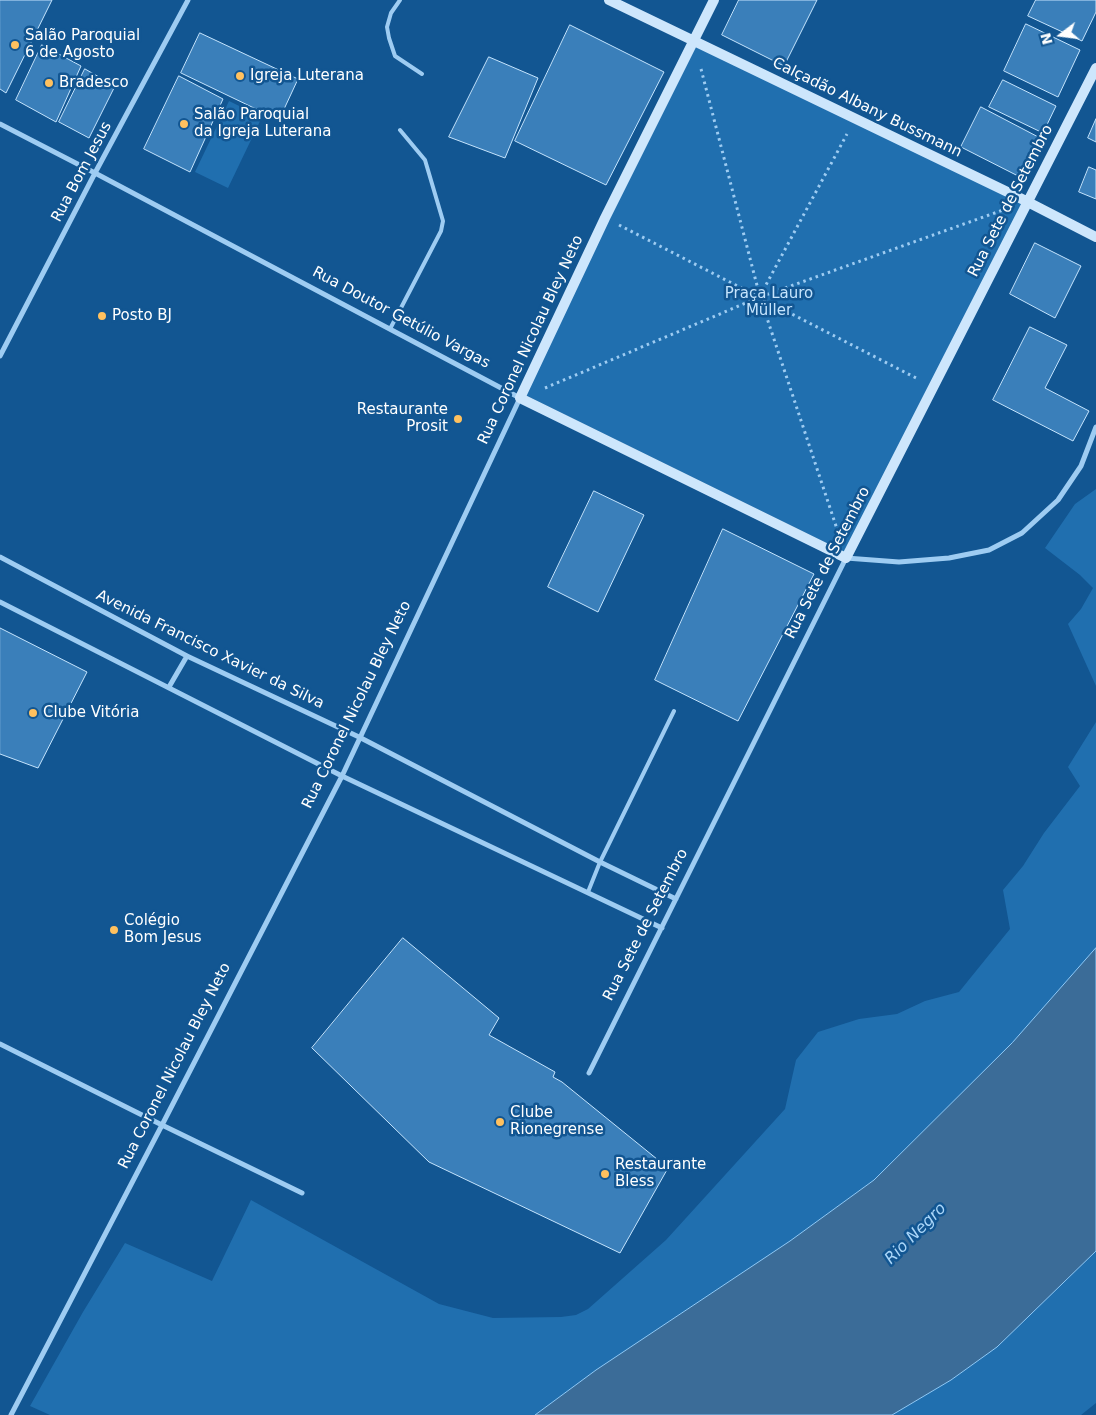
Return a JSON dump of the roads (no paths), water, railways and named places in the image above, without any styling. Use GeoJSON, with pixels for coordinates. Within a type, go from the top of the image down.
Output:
{"type":"FeatureCollection","features":[{"type":"Feature","properties":{"kind":"main road","name":"Calçadão Albany Bussmann"},"geometry":{"type":"LineString","coordinates":[[609,0],[1096,237]]}},
{"type":"Feature","properties":{"kind":"main road","name":"Rua Coronel Nicolau Bley Neto"},"geometry":{"type":"LineString","coordinates":[[520,398],[605,218],[714,0]]}},
{"type":"Feature","properties":{"kind":"main road","name":"Rua Sete de Setembro"},"geometry":{"type":"LineString","coordinates":[[846,558],[1096,68]]}},
{"type":"Feature","properties":{"kind":"main road","name":"Rua Doutor Getúlio Vargas"},"geometry":{"type":"LineString","coordinates":[[520,398],[846,558]]}},
{"type":"Feature","properties":{"kind":"street","name":"Rua Bom Jesus"},"geometry":{"type":"LineString","coordinates":[[0,356],[95,172],[188,0]]}},
{"type":"Feature","properties":{"kind":"street","name":"Rua Doutor Getúlio Vargas"},"geometry":{"type":"LineString","coordinates":[[0,124],[95,172],[520,398]]}},
{"type":"Feature","properties":{"kind":"street","name":"Rua Coronel Nicolau Bley Neto"},"geometry":{"type":"LineString","coordinates":[[11,1415],[342,776],[520,398]]}},
{"type":"Feature","properties":{"kind":"street"},"geometry":{"type":"LineString","coordinates":[[846,558],[899,562],[949,558],[989,550],[998,546],[1022,533],[1058,500],[1081,466],[1096,427]]}},
{"type":"Feature","properties":{"kind":"street","name":"Avenida Francisco Xavier da Silva"},"geometry":{"type":"LineString","coordinates":[[0,558],[187,656],[359,737],[676,900]]}},
{"type":"Feature","properties":{"kind":"street","name":"Rua Sete de Setembro"},"geometry":{"type":"LineString","coordinates":[[589,1073],[846,558]]}},
{"type":"Feature","properties":{"kind":"street"},"geometry":{"type":"LineString","coordinates":[[0,602],[342,776],[662,928]]}},
{"type":"Feature","properties":{"kind":"street"},"geometry":{"type":"LineString","coordinates":[[169,687],[187,656]]}},
{"type":"Feature","properties":{"kind":"street"},"geometry":{"type":"LineString","coordinates":[[0,1044],[302,1193]]}},
{"type":"Feature","properties":{"kind":"lane"},"geometry":{"type":"LineString","coordinates":[[400,0],[391,13],[387,27],[389,38],[395,56],[422,74]]}},
{"type":"Feature","properties":{"kind":"lane"},"geometry":{"type":"LineString","coordinates":[[390,329],[441,231],[443,222],[425,160],[400,130]]}},
{"type":"Feature","properties":{"kind":"lane"},"geometry":{"type":"LineString","coordinates":[[588,892],[600,862],[674,711]]}},
{"type":"Feature","properties":{"kind":"water","name":"Rio Negro"},"geometry":{"type":"Polygon","coordinates":[[[1096,948],[1096,1251],[997,1347],[951,1380],[892,1415],[535,1415],[596,1370],[790,1241],[874,1180],[1012,1043],[1096,948]]]}},
{"type":"Feature","properties":{"kind":"place","name":"Salão Paroquial 6 de Agosto"},"geometry":{"type":"Point","coordinates":[15,45]}},
{"type":"Feature","properties":{"kind":"place","name":"Igreja Luterana"},"geometry":{"type":"Point","coordinates":[240,76]}},
{"type":"Feature","properties":{"kind":"place","name":"Bradesco"},"geometry":{"type":"Point","coordinates":[49,83]}},
{"type":"Feature","properties":{"kind":"place","name":"Salão Paroquial da Igreja Luterana"},"geometry":{"type":"Point","coordinates":[184,124]}},
{"type":"Feature","properties":{"kind":"place","name":"Posto BJ"},"geometry":{"type":"Point","coordinates":[102,316]}},
{"type":"Feature","properties":{"kind":"place","name":"Restaurante Prosit"},"geometry":{"type":"Point","coordinates":[458,419]}},
{"type":"Feature","properties":{"kind":"place","name":"Clube Vitória"},"geometry":{"type":"Point","coordinates":[33,713]}},
{"type":"Feature","properties":{"kind":"place","name":"Colégio Bom Jesus"},"geometry":{"type":"Point","coordinates":[114,930]}},
{"type":"Feature","properties":{"kind":"place","name":"Clube Rionegrense"},"geometry":{"type":"Point","coordinates":[500,1122]}},
{"type":"Feature","properties":{"kind":"place","name":"Restaurante Bless"},"geometry":{"type":"Point","coordinates":[605,1174]}},
{"type":"Feature","properties":{"kind":"park label","name":"Praça Lauro Müller"},"geometry":{"type":"Point","coordinates":[769,302]}}]}
